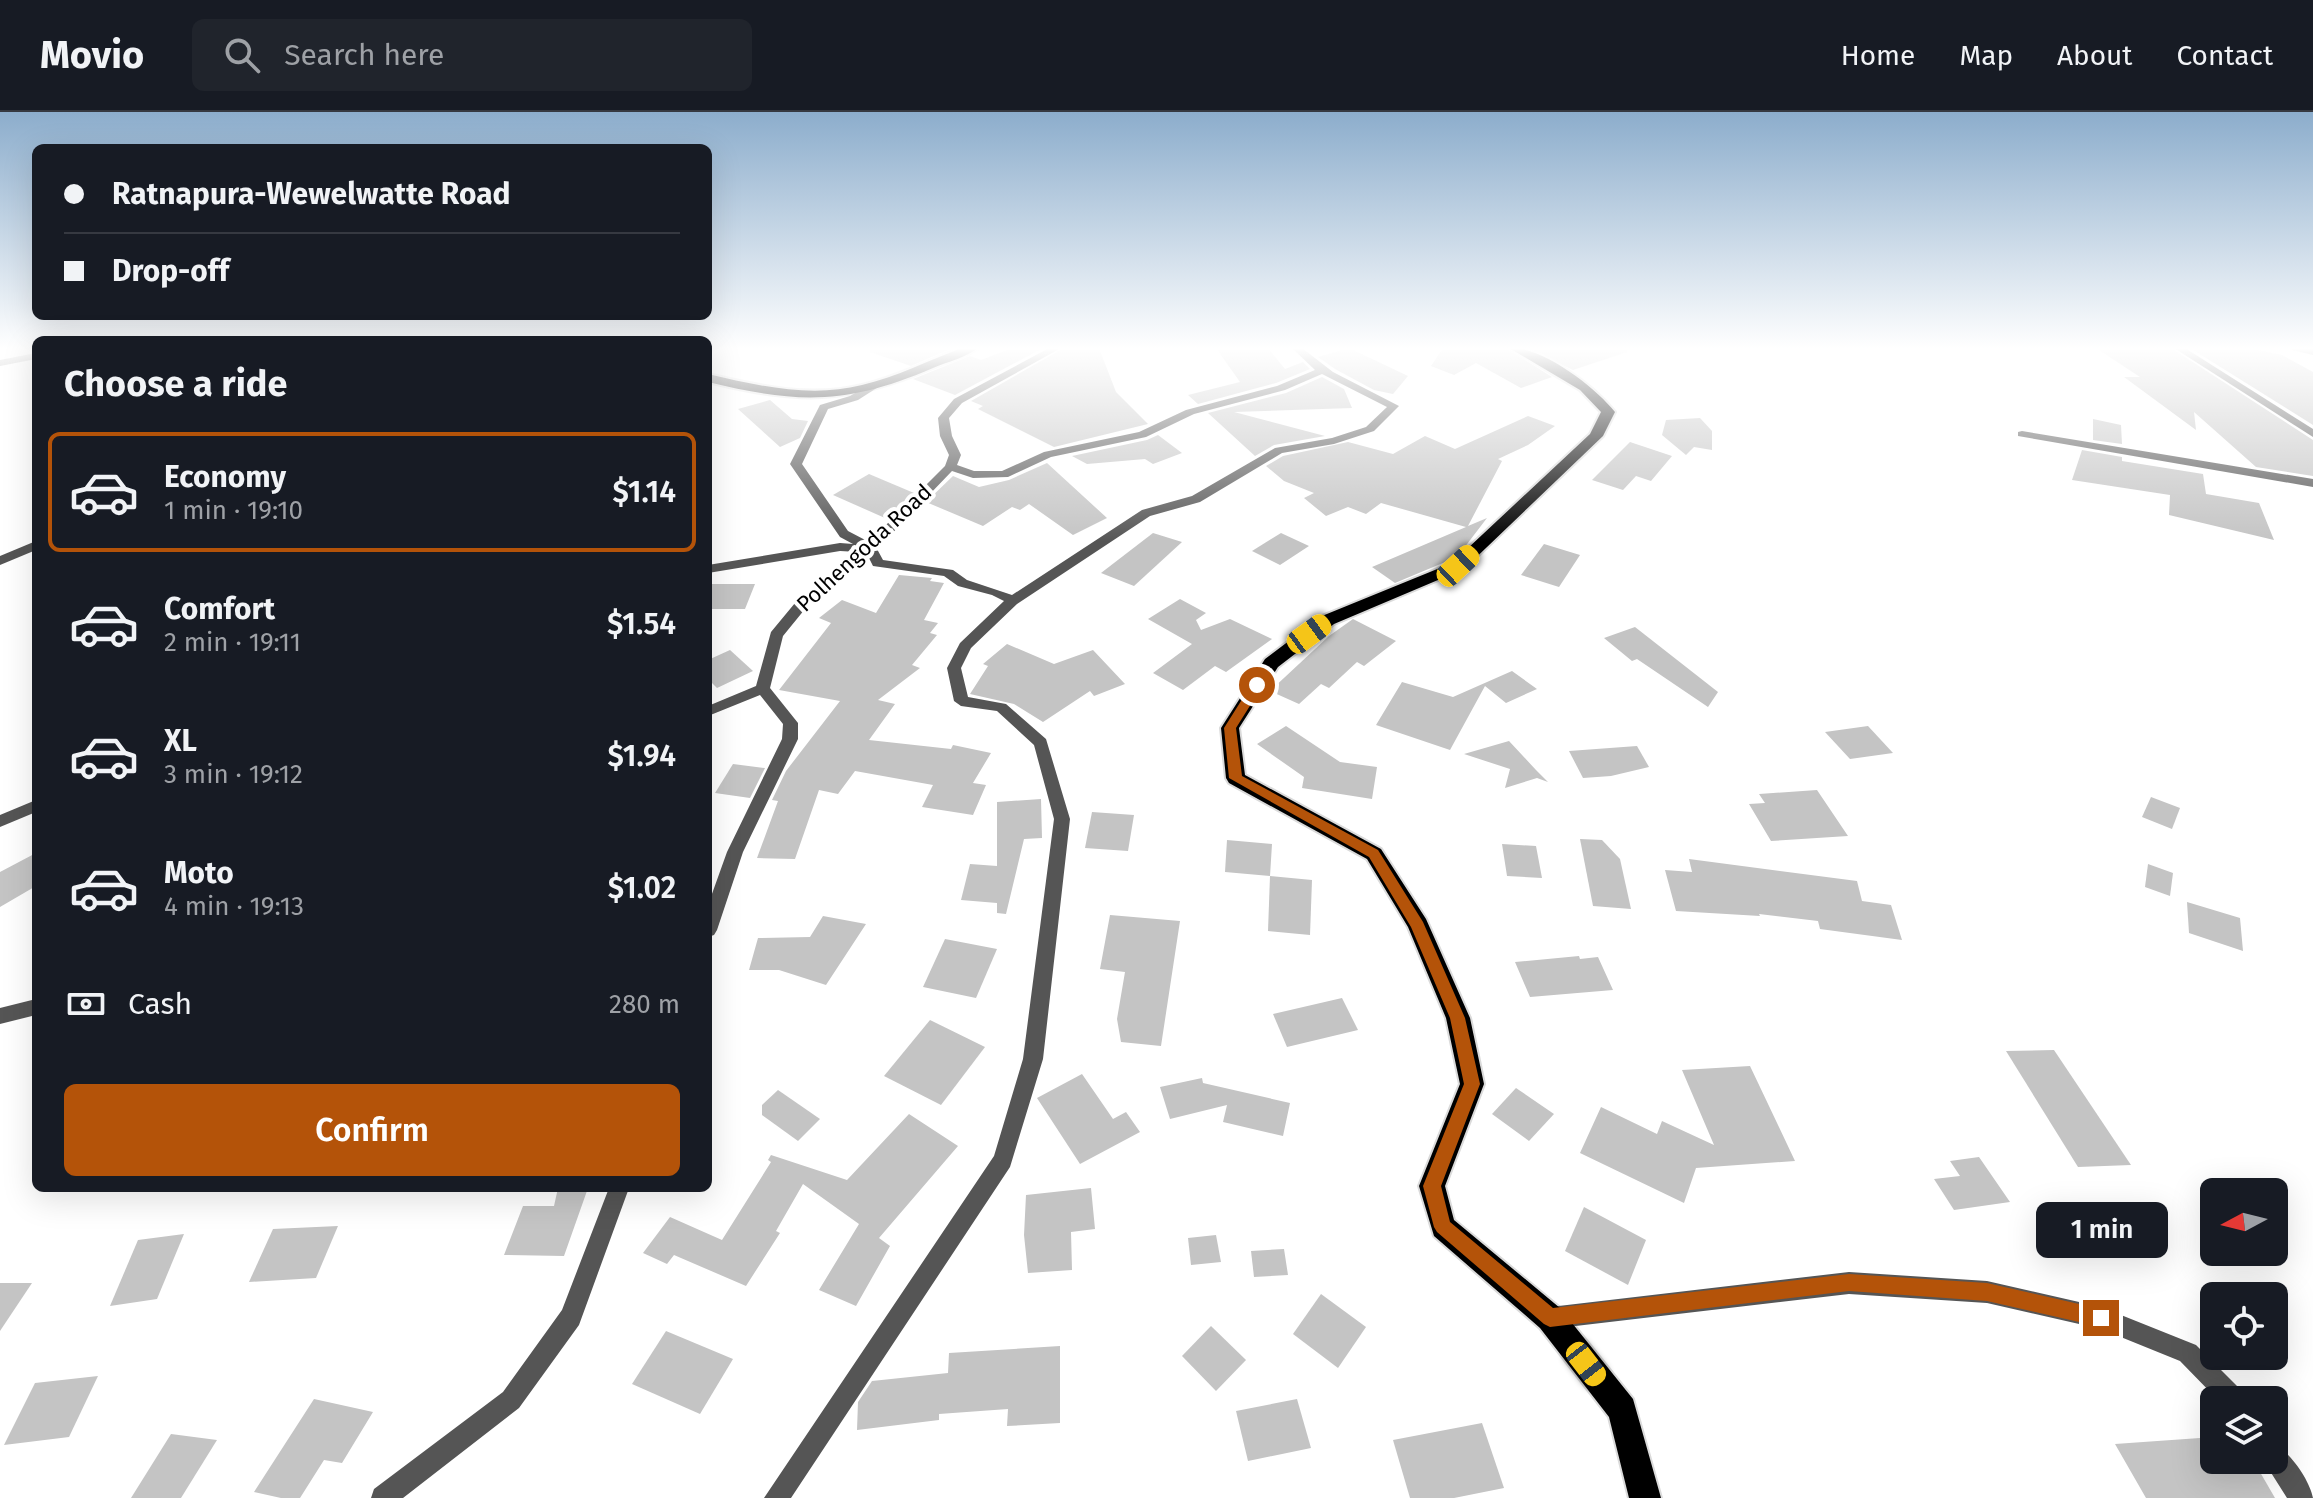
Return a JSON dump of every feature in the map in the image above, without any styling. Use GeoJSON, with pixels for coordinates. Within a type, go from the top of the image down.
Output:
{"type":"FeatureCollection","features":[{"type":"Feature","properties":{"kind":"main road"},"geometry":{"type":"LineString","coordinates":[[1608,413],[1596,436],[1458,566],[1328,620],[1271,663],[1230,728],[1236,778],[1374,854],[1418,925],[1458,1018],[1472,1084],[1432,1186],[1443,1227],[1550,1318],[1622,1410],[1645,1498]]}},
{"type":"Feature","properties":{"kind":"street"},"geometry":{"type":"LineString","coordinates":[[821,413],[796,464],[844,534],[870,548],[878,563],[948,573],[957,583],[1002,592],[1012,601]]}},
{"type":"Feature","properties":{"kind":"street","name":"Polhengoda Road"},"geometry":{"type":"LineString","coordinates":[[763,689],[776,635],[800,606],[870,548],[950,467],[955,455],[946,436],[943,418],[948,413]]}},
{"type":"Feature","properties":{"kind":"street"},"geometry":{"type":"LineString","coordinates":[[950,467],[973,474],[1004,475],[1048,454],[1142,435],[1189,413]]}},
{"type":"Feature","properties":{"kind":"street"},"geometry":{"type":"LineString","coordinates":[[776,1498],[1003,1160],[1033,1059],[1062,819],[1041,743],[1001,707],[961,701],[954,668],[965,646],[1012,601],[1146,513],[1196,499],[1279,450],[1334,441],[1370,429],[1387,413]]}},
{"type":"Feature","properties":{"kind":"street"},"geometry":{"type":"LineString","coordinates":[[2280,413],[2313,434]]}},
{"type":"Feature","properties":{"kind":"street"},"geometry":{"type":"LineString","coordinates":[[2022,434],[2313,483]]}},
{"type":"Feature","properties":{"kind":"street"},"geometry":{"type":"LineString","coordinates":[[0,561],[32,547]]}},
{"type":"Feature","properties":{"kind":"street"},"geometry":{"type":"LineString","coordinates":[[712,568],[840,547],[870,548]]}},
{"type":"Feature","properties":{"kind":"street"},"geometry":{"type":"LineString","coordinates":[[712,709],[763,689],[791,723],[790,739],[735,852],[712,918]]}},
{"type":"Feature","properties":{"kind":"street"},"geometry":{"type":"LineString","coordinates":[[0,821],[32,808]]}},
{"type":"Feature","properties":{"kind":"street"},"geometry":{"type":"LineString","coordinates":[[0,1016],[32,1008]]}},
{"type":"Feature","properties":{"kind":"street"},"geometry":{"type":"LineString","coordinates":[[383,1498],[511,1400],[571,1317],[618,1192]]}},
{"type":"Feature","properties":{"kind":"street"},"geometry":{"type":"LineString","coordinates":[[1550,1318],[1849,1283],[1987,1292],[2101,1318],[2188,1353],[2221,1386]]}},
{"type":"Feature","properties":{"kind":"street"},"geometry":{"type":"LineString","coordinates":[[2286,1474],[2302,1498]]}},
{"type":"Feature","properties":{"kind":"building"},"geometry":{"type":"Polygon","coordinates":[[[742,413],[785,413],[792,419],[808,421],[800,438],[780,447],[742,413]]]}},
{"type":"Feature","properties":{"kind":"building"},"geometry":{"type":"Polygon","coordinates":[[[985,413],[1137,413],[1148,424],[1054,447],[985,413]]]}},
{"type":"Feature","properties":{"kind":"building"},"geometry":{"type":"Polygon","coordinates":[[[1208,413],[1237,413],[1325,436],[1274,445],[1255,456],[1208,413]]]}},
{"type":"Feature","properties":{"kind":"building"},"geometry":{"type":"Polygon","coordinates":[[[2172,413],[2194,413],[2196,430],[2172,413]]]}},
{"type":"Feature","properties":{"kind":"building"},"geometry":{"type":"Polygon","coordinates":[[[2195,413],[2271,413],[2313,440],[2313,476],[2256,467],[2195,413]]]}},
{"type":"Feature","properties":{"kind":"building"},"geometry":{"type":"Polygon","coordinates":[[[2293,413],[2313,413],[2313,425],[2293,413]]]}},
{"type":"Feature","properties":{"kind":"building"},"geometry":{"type":"Polygon","coordinates":[[[1528,416],[1555,426],[1528,445],[1498,459],[1502,461],[1468,526],[1487,518],[1464,548],[1450,560],[1395,583],[1372,567],[1466,527],[1381,503],[1366,514],[1348,507],[1326,516],[1304,498],[1314,493],[1284,481],[1266,466],[1283,456],[1348,442],[1393,454],[1425,436],[1455,449],[1528,416]]]}},
{"type":"Feature","properties":{"kind":"building"},"geometry":{"type":"Polygon","coordinates":[[[1700,418],[1712,431],[1712,450],[1694,447],[1686,455],[1662,435],[1666,420],[1700,418]]]}},
{"type":"Feature","properties":{"kind":"building"},"geometry":{"type":"Polygon","coordinates":[[[2093,419],[2121,425],[2122,444],[2093,440],[2093,419]]]}},
{"type":"Feature","properties":{"kind":"building"},"geometry":{"type":"Polygon","coordinates":[[[1158,435],[1182,453],[1153,464],[1145,459],[1087,464],[1072,456],[1147,440],[1158,435]]]}},
{"type":"Feature","properties":{"kind":"building"},"geometry":{"type":"Polygon","coordinates":[[[1630,442],[1672,456],[1651,481],[1636,476],[1623,490],[1592,480],[1630,442]]]}},
{"type":"Feature","properties":{"kind":"building"},"geometry":{"type":"Polygon","coordinates":[[[2082,450],[2122,457],[2122,461],[2203,474],[2206,494],[2259,503],[2274,540],[2169,515],[2170,495],[2072,480],[2082,450]]]}},
{"type":"Feature","properties":{"kind":"building"},"geometry":{"type":"Polygon","coordinates":[[[1047,463],[1107,518],[1073,535],[1029,504],[1020,510],[1012,507],[983,526],[926,502],[953,476],[979,487],[1009,480],[1047,463]]]}},
{"type":"Feature","properties":{"kind":"building"},"geometry":{"type":"Polygon","coordinates":[[[869,474],[914,493],[885,518],[833,495],[869,474]]]}},
{"type":"Feature","properties":{"kind":"building"},"geometry":{"type":"Polygon","coordinates":[[[1153,533],[1182,542],[1134,586],[1101,573],[1153,533]]]}},
{"type":"Feature","properties":{"kind":"building"},"geometry":{"type":"Polygon","coordinates":[[[1281,533],[1309,546],[1280,565],[1252,551],[1281,533]]]}},
{"type":"Feature","properties":{"kind":"building"},"geometry":{"type":"Polygon","coordinates":[[[1544,544],[1580,555],[1559,587],[1521,575],[1544,544]]]}},
{"type":"Feature","properties":{"kind":"building"},"geometry":{"type":"Polygon","coordinates":[[[899,575],[932,578],[930,581],[944,583],[924,620],[938,623],[930,633],[937,635],[912,665],[920,668],[878,700],[895,704],[869,740],[951,749],[953,745],[991,753],[973,783],[986,785],[973,815],[922,807],[933,785],[855,771],[838,794],[819,790],[795,859],[757,858],[778,801],[772,800],[786,771],[840,701],[779,690],[831,623],[819,618],[842,600],[876,613],[899,575]]]}},
{"type":"Feature","properties":{"kind":"building"},"geometry":{"type":"Polygon","coordinates":[[[712,584],[755,584],[745,609],[712,609],[712,584]]]}},
{"type":"Feature","properties":{"kind":"building"},"geometry":{"type":"Polygon","coordinates":[[[1180,599],[1206,613],[1196,620],[1201,630],[1230,619],[1272,639],[1226,672],[1215,666],[1183,690],[1153,673],[1192,644],[1148,619],[1180,599]]]}},
{"type":"Feature","properties":{"kind":"building"},"geometry":{"type":"Polygon","coordinates":[[[1353,619],[1396,641],[1364,666],[1357,662],[1329,688],[1321,684],[1299,704],[1270,691],[1329,636],[1353,619]]]}},
{"type":"Feature","properties":{"kind":"building"},"geometry":{"type":"Polygon","coordinates":[[[1635,627],[1718,692],[1708,707],[1637,659],[1632,661],[1604,638],[1635,627]]]}},
{"type":"Feature","properties":{"kind":"building"},"geometry":{"type":"Polygon","coordinates":[[[1007,644],[1054,664],[1093,650],[1125,684],[1094,696],[1090,691],[1043,722],[1014,704],[970,694],[988,666],[983,664],[1007,644]]]}},
{"type":"Feature","properties":{"kind":"building"},"geometry":{"type":"Polygon","coordinates":[[[730,650],[753,671],[717,688],[712,683],[712,658],[730,650]]]}},
{"type":"Feature","properties":{"kind":"building"},"geometry":{"type":"Polygon","coordinates":[[[1512,671],[1537,689],[1506,703],[1485,686],[1450,750],[1376,725],[1402,682],[1453,697],[1512,671]]]}},
{"type":"Feature","properties":{"kind":"building"},"geometry":{"type":"Polygon","coordinates":[[[1286,726],[1340,762],[1377,767],[1372,799],[1302,788],[1304,777],[1257,744],[1286,726]]]}},
{"type":"Feature","properties":{"kind":"building"},"geometry":{"type":"Polygon","coordinates":[[[1868,726],[1893,753],[1850,759],[1825,732],[1868,726]]]}},
{"type":"Feature","properties":{"kind":"building"},"geometry":{"type":"Polygon","coordinates":[[[1509,741],[1548,782],[1537,778],[1505,788],[1510,769],[1464,754],[1509,741]]]}},
{"type":"Feature","properties":{"kind":"building"},"geometry":{"type":"Polygon","coordinates":[[[1637,746],[1649,767],[1611,776],[1583,778],[1569,751],[1637,746]]]}},
{"type":"Feature","properties":{"kind":"building"},"geometry":{"type":"Polygon","coordinates":[[[733,764],[765,768],[750,798],[715,793],[733,764]]]}},
{"type":"Feature","properties":{"kind":"building"},"geometry":{"type":"Polygon","coordinates":[[[1817,790],[1848,836],[1771,841],[1749,804],[1765,803],[1759,794],[1817,790]]]}},
{"type":"Feature","properties":{"kind":"building"},"geometry":{"type":"Polygon","coordinates":[[[2151,797],[2180,808],[2172,829],[2142,817],[2151,797]]]}},
{"type":"Feature","properties":{"kind":"building"},"geometry":{"type":"Polygon","coordinates":[[[1041,799],[1042,838],[1024,839],[1006,914],[997,913],[997,903],[961,900],[970,864],[997,866],[997,802],[1041,799]]]}},
{"type":"Feature","properties":{"kind":"building"},"geometry":{"type":"Polygon","coordinates":[[[1092,812],[1134,815],[1128,851],[1085,848],[1092,812]]]}},
{"type":"Feature","properties":{"kind":"building"},"geometry":{"type":"Polygon","coordinates":[[[1580,839],[1602,840],[1620,859],[1631,909],[1593,906],[1580,839]]]}},
{"type":"Feature","properties":{"kind":"building"},"geometry":{"type":"Polygon","coordinates":[[[1227,840],[1272,844],[1270,876],[1225,872],[1227,840]]]}},
{"type":"Feature","properties":{"kind":"building"},"geometry":{"type":"Polygon","coordinates":[[[1502,844],[1536,846],[1542,878],[1507,876],[1502,844]]]}},
{"type":"Feature","properties":{"kind":"building"},"geometry":{"type":"Polygon","coordinates":[[[32,855],[32,888],[0,907],[0,872],[32,855]]]}},
{"type":"Feature","properties":{"kind":"building"},"geometry":{"type":"Polygon","coordinates":[[[1689,859],[1857,881],[1862,901],[1891,905],[1902,940],[1820,929],[1818,921],[1759,914],[1676,911],[1665,870],[1692,872],[1689,859]]]}},
{"type":"Feature","properties":{"kind":"building"},"geometry":{"type":"Polygon","coordinates":[[[2148,864],[2173,873],[2170,896],[2145,887],[2148,864]]]}},
{"type":"Feature","properties":{"kind":"building"},"geometry":{"type":"Polygon","coordinates":[[[1270,876],[1312,880],[1310,935],[1268,931],[1270,876]]]}},
{"type":"Feature","properties":{"kind":"building"},"geometry":{"type":"Polygon","coordinates":[[[2187,902],[2240,918],[2243,951],[2189,933],[2187,902]]]}},
{"type":"Feature","properties":{"kind":"building"},"geometry":{"type":"Polygon","coordinates":[[[1110,915],[1180,921],[1161,1046],[1121,1042],[1117,1019],[1125,972],[1100,969],[1110,915]]]}},
{"type":"Feature","properties":{"kind":"building"},"geometry":{"type":"Polygon","coordinates":[[[823,916],[866,924],[826,985],[779,970],[749,970],[758,938],[810,937],[823,916]]]}},
{"type":"Feature","properties":{"kind":"building"},"geometry":{"type":"Polygon","coordinates":[[[945,939],[997,949],[976,998],[923,987],[945,939]]]}},
{"type":"Feature","properties":{"kind":"building"},"geometry":{"type":"Polygon","coordinates":[[[1579,956],[1580,959],[1598,957],[1613,990],[1530,997],[1515,962],[1579,956]]]}},
{"type":"Feature","properties":{"kind":"building"},"geometry":{"type":"Polygon","coordinates":[[[1342,998],[1358,1030],[1287,1047],[1273,1014],[1342,998]]]}},
{"type":"Feature","properties":{"kind":"building"},"geometry":{"type":"Polygon","coordinates":[[[930,1020],[985,1047],[941,1105],[884,1076],[930,1020]]]}},
{"type":"Feature","properties":{"kind":"building"},"geometry":{"type":"Polygon","coordinates":[[[2054,1050],[2131,1165],[2078,1167],[2006,1051],[2054,1050]]]}},
{"type":"Feature","properties":{"kind":"building"},"geometry":{"type":"Polygon","coordinates":[[[1750,1066],[1795,1161],[1696,1168],[1684,1203],[1580,1153],[1601,1107],[1657,1134],[1662,1121],[1714,1145],[1682,1070],[1750,1066]]]}},
{"type":"Feature","properties":{"kind":"building"},"geometry":{"type":"Polygon","coordinates":[[[1082,1074],[1113,1119],[1126,1112],[1140,1132],[1080,1164],[1037,1098],[1082,1074]]]}},
{"type":"Feature","properties":{"kind":"building"},"geometry":{"type":"Polygon","coordinates":[[[1202,1078],[1203,1083],[1290,1103],[1283,1136],[1223,1122],[1227,1105],[1170,1119],[1160,1087],[1202,1078]]]}},
{"type":"Feature","properties":{"kind":"building"},"geometry":{"type":"Polygon","coordinates":[[[1516,1088],[1554,1114],[1529,1141],[1492,1114],[1516,1088]]]}},
{"type":"Feature","properties":{"kind":"building"},"geometry":{"type":"Polygon","coordinates":[[[778,1090],[820,1119],[798,1141],[762,1115],[762,1105],[778,1090]]]}},
{"type":"Feature","properties":{"kind":"building"},"geometry":{"type":"Polygon","coordinates":[[[909,1114],[958,1146],[879,1238],[890,1246],[856,1306],[819,1290],[859,1224],[803,1184],[776,1231],[780,1233],[746,1286],[674,1255],[667,1264],[643,1253],[670,1217],[722,1240],[771,1162],[768,1160],[771,1155],[847,1180],[909,1114]]]}},
{"type":"Feature","properties":{"kind":"building"},"geometry":{"type":"Polygon","coordinates":[[[1979,1157],[2010,1202],[1954,1210],[1934,1179],[1960,1176],[1950,1161],[1979,1157]]]}},
{"type":"Feature","properties":{"kind":"building"},"geometry":{"type":"Polygon","coordinates":[[[1091,1188],[1095,1229],[1071,1232],[1072,1270],[1028,1273],[1024,1235],[1026,1195],[1091,1188]]]}},
{"type":"Feature","properties":{"kind":"building"},"geometry":{"type":"Polygon","coordinates":[[[557,1192],[587,1192],[564,1256],[504,1255],[523,1206],[554,1206],[557,1192]]]}},
{"type":"Feature","properties":{"kind":"building"},"geometry":{"type":"Polygon","coordinates":[[[1584,1207],[1646,1240],[1628,1285],[1565,1251],[1584,1207]]]}},
{"type":"Feature","properties":{"kind":"building"},"geometry":{"type":"Polygon","coordinates":[[[338,1226],[316,1278],[249,1282],[273,1229],[338,1226]]]}},
{"type":"Feature","properties":{"kind":"building"},"geometry":{"type":"Polygon","coordinates":[[[184,1234],[157,1299],[110,1306],[138,1240],[184,1234]]]}},
{"type":"Feature","properties":{"kind":"building"},"geometry":{"type":"Polygon","coordinates":[[[1216,1235],[1221,1262],[1191,1265],[1188,1238],[1216,1235]]]}},
{"type":"Feature","properties":{"kind":"building"},"geometry":{"type":"Polygon","coordinates":[[[1284,1249],[1288,1275],[1254,1277],[1251,1251],[1284,1249]]]}},
{"type":"Feature","properties":{"kind":"building"},"geometry":{"type":"Polygon","coordinates":[[[0,1283],[32,1283],[0,1331],[0,1283]]]}},
{"type":"Feature","properties":{"kind":"building"},"geometry":{"type":"Polygon","coordinates":[[[1321,1294],[1366,1327],[1338,1368],[1293,1334],[1321,1294]]]}},
{"type":"Feature","properties":{"kind":"building"},"geometry":{"type":"Polygon","coordinates":[[[1211,1326],[1246,1360],[1216,1391],[1182,1356],[1211,1326]]]}},
{"type":"Feature","properties":{"kind":"building"},"geometry":{"type":"Polygon","coordinates":[[[666,1331],[733,1359],[700,1414],[632,1384],[666,1331]]]}},
{"type":"Feature","properties":{"kind":"building"},"geometry":{"type":"Polygon","coordinates":[[[1060,1346],[1060,1423],[1007,1426],[1008,1409],[939,1414],[939,1420],[857,1430],[858,1402],[872,1381],[948,1373],[949,1353],[1060,1346]]]}},
{"type":"Feature","properties":{"kind":"building"},"geometry":{"type":"Polygon","coordinates":[[[98,1376],[69,1437],[4,1445],[35,1383],[98,1376]]]}},
{"type":"Feature","properties":{"kind":"building"},"geometry":{"type":"Polygon","coordinates":[[[314,1399],[373,1412],[342,1463],[324,1460],[300,1498],[281,1498],[254,1492],[314,1399]]]}},
{"type":"Feature","properties":{"kind":"building"},"geometry":{"type":"Polygon","coordinates":[[[1297,1399],[1311,1448],[1248,1461],[1236,1411],[1297,1399]]]}},
{"type":"Feature","properties":{"kind":"building"},"geometry":{"type":"Polygon","coordinates":[[[1482,1423],[1504,1488],[1454,1498],[1410,1498],[1393,1440],[1482,1423]]]}},
{"type":"Feature","properties":{"kind":"building"},"geometry":{"type":"Polygon","coordinates":[[[171,1434],[217,1440],[181,1498],[131,1498],[171,1434]]]}},
{"type":"Feature","properties":{"kind":"building"},"geometry":{"type":"Polygon","coordinates":[[[2200,1438],[2200,1474],[2261,1474],[2275,1498],[2146,1498],[2115,1444],[2200,1438]]]}},
{"type":"Feature","properties":{"kind":"route"},"geometry":{"type":"LineString","coordinates":[[1257,685],[1230,728],[1236,778],[1374,854],[1418,925],[1458,1018],[1472,1084],[1432,1186],[1443,1227],[1550,1318],[1849,1283],[1987,1292],[2101,1318]]}}]}
